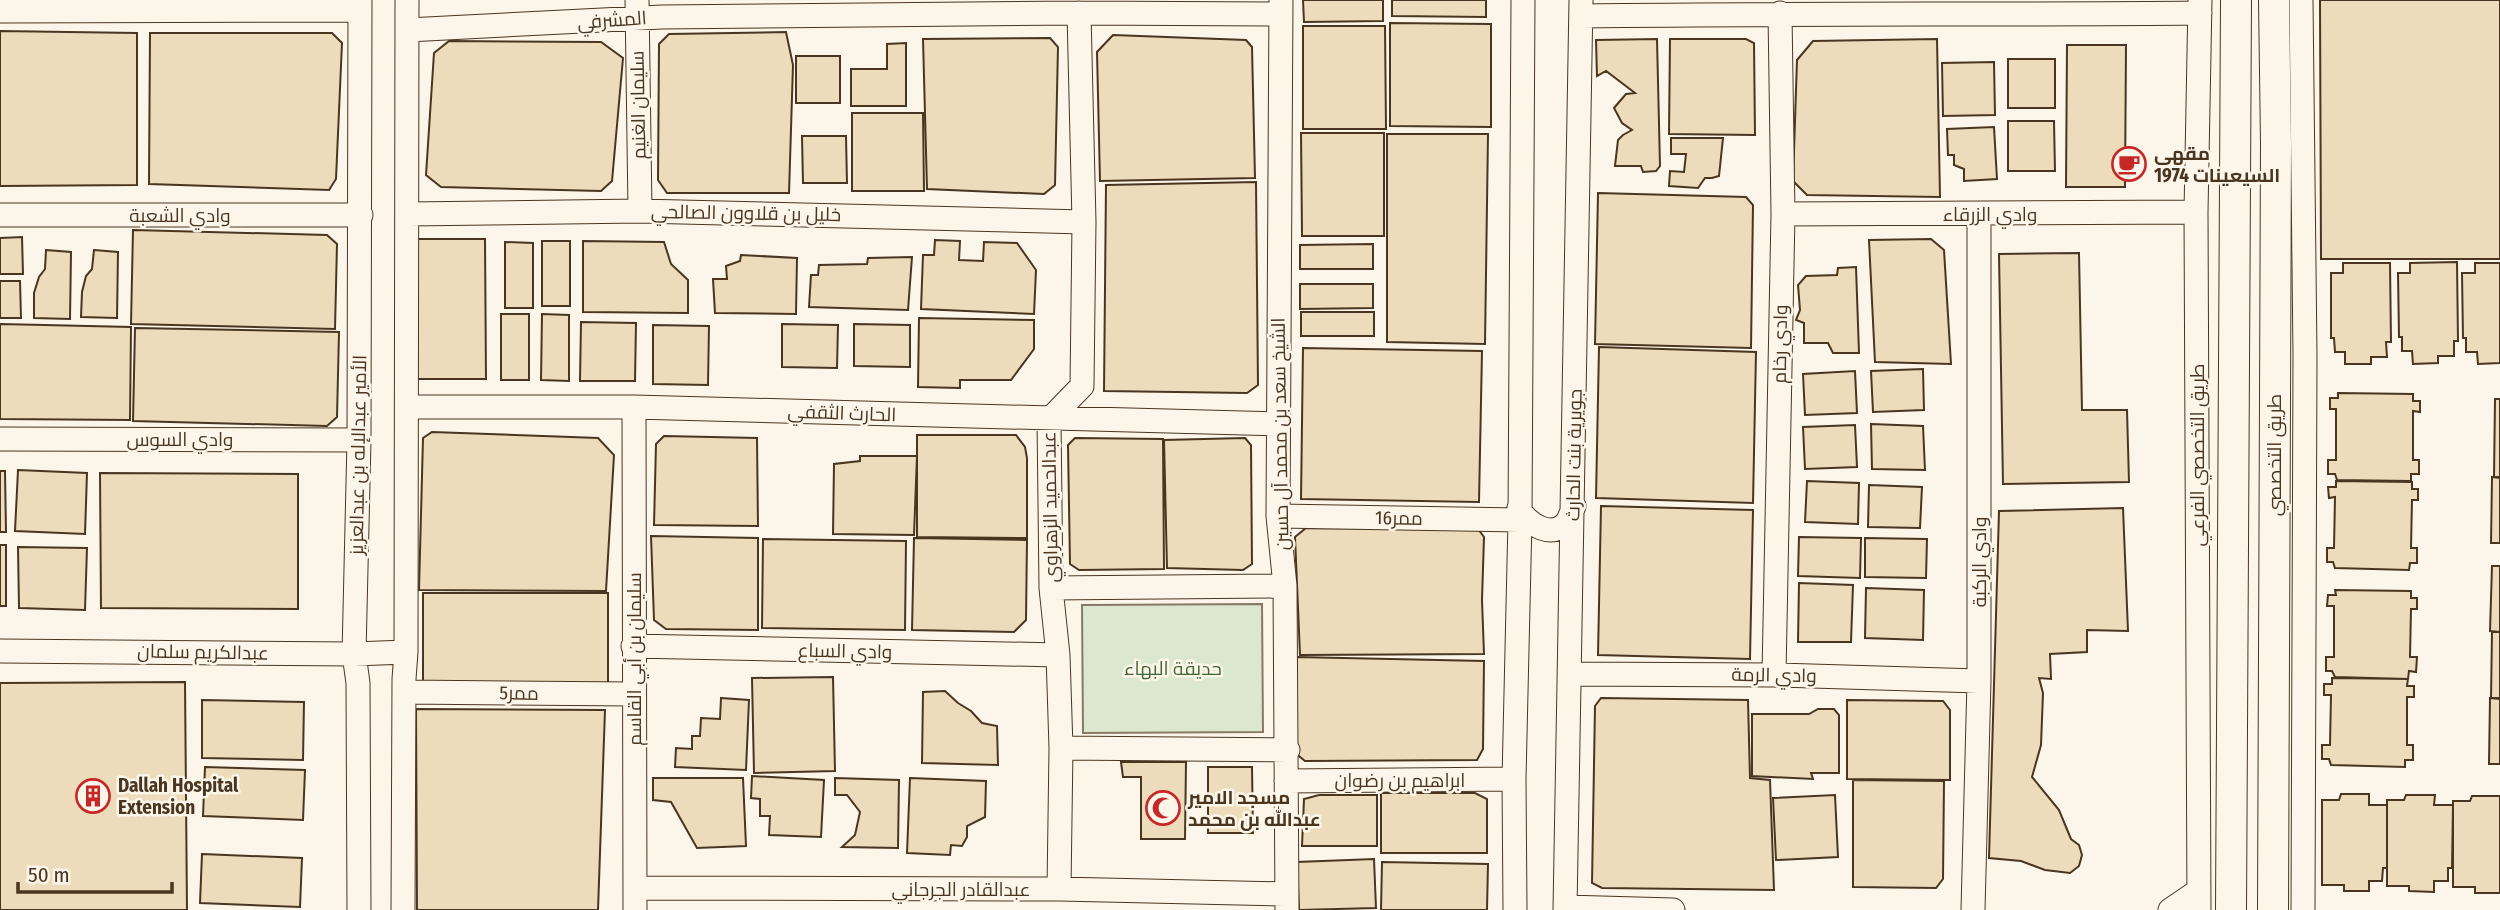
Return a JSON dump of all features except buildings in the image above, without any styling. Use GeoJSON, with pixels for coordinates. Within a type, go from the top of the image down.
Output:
{"type":"FeatureCollection","features":[{"type":"Feature","properties":{"kind":"main road"},"geometry":{"type":"LineString","coordinates":[[2231,910],[2236,0]]}},
{"type":"Feature","properties":{"kind":"main road","name":"طريق التخصصي"},"geometry":{"type":"LineString","coordinates":[[2273,910],[2276,144],[2274,0]]}},
{"type":"Feature","properties":{"kind":"street"},"geometry":{"type":"LineString","coordinates":[[403,910],[407,0]]}},
{"type":"Feature","properties":{"kind":"street"},"geometry":{"type":"LineString","coordinates":[[1516,910],[1514,779],[1520,514],[1523,0]]}},
{"type":"Feature","properties":{"kind":"street"},"geometry":{"type":"LineString","coordinates":[[2301,0],[2305,355],[2303,910]]}},
{"type":"Feature","properties":{"kind":"street"},"geometry":{"type":"LineString","coordinates":[[0,11],[360,5]]}},
{"type":"Feature","properties":{"kind":"street","name":"الأمير عبدالإله بن عبدالعزيز"},"geometry":{"type":"LineString","coordinates":[[359,910],[359,683],[354,654],[359,440],[360,5]]}},
{"type":"Feature","properties":{"kind":"street"},"geometry":{"type":"LineString","coordinates":[[1581,8],[2009,15],[2200,6]]}},
{"type":"Feature","properties":{"kind":"street","name":"طريق التخصصي الفرعي"},"geometry":{"type":"LineString","coordinates":[[2198,900],[2196,212],[2200,6]]}},
{"type":"Feature","properties":{"kind":"street","name":"المشرفي"},"geometry":{"type":"LineString","coordinates":[[407,30],[637,9],[1079,13],[1280,7]]}},
{"type":"Feature","properties":{"kind":"street","name":"الشيخ سعد بن محمد آل حسين"},"geometry":{"type":"LineString","coordinates":[[1280,7],[1278,516],[1285,586],[1287,902]]}},
{"type":"Feature","properties":{"kind":"street","name":"جويرية بنت الحارث"},"geometry":{"type":"LineString","coordinates":[[1565,909],[1581,8]]}},
{"type":"Feature","properties":{"kind":"street","name":"سليمان الغنيم"},"geometry":{"type":"LineString","coordinates":[[637,9],[640,211]]}},
{"type":"Feature","properties":{"kind":"street","name":"عبدالحميد الزهراوي"},"geometry":{"type":"LineString","coordinates":[[1059,889],[1061,748],[1058,655],[1051,588],[1049,419],[1082,386],[1084,222],[1079,13]]}},
{"type":"Feature","properties":{"kind":"street","name":"وادي رخام"},"geometry":{"type":"LineString","coordinates":[[1774,675],[1783,214],[1780,13]]}},
{"type":"Feature","properties":{"kind":"street","name":"خليل بن قلاوون الصالحي"},"geometry":{"type":"LineString","coordinates":[[408,215],[640,211],[1084,222]]}},
{"type":"Feature","properties":{"kind":"street","name":"وادي الزرقاء"},"geometry":{"type":"LineString","coordinates":[[1783,214],[2196,212]]}},
{"type":"Feature","properties":{"kind":"street","name":"وادي الركبة"},"geometry":{"type":"LineString","coordinates":[[1973,910],[1979,681],[1979,214]]}},
{"type":"Feature","properties":{"kind":"street","name":"وادي الشعبة"},"geometry":{"type":"LineString","coordinates":[[0,215],[360,215]]}},
{"type":"Feature","properties":{"kind":"street","name":"الحارث الثقفي"},"geometry":{"type":"LineString","coordinates":[[407,407],[634,407],[1278,424]]}},
{"type":"Feature","properties":{"kind":"street","name":"سليمان بن أبي القاسم"},"geometry":{"type":"LineString","coordinates":[[634,407],[635,899]]}},
{"type":"Feature","properties":{"kind":"street","name":"وادي السوس"},"geometry":{"type":"LineString","coordinates":[[0,439],[359,440]]}},
{"type":"Feature","properties":{"kind":"street"},"geometry":{"type":"LineString","coordinates":[[1520,514],[1528,522],[1546,529],[1564,526],[1573,506]]}},
{"type":"Feature","properties":{"kind":"street","name":"ممر16"},"geometry":{"type":"LineString","coordinates":[[1278,516],[1520,514]]}},
{"type":"Feature","properties":{"kind":"street"},"geometry":{"type":"LineString","coordinates":[[1519,557],[1535,542],[1555,540],[1570,553],[1572,561]]}},
{"type":"Feature","properties":{"kind":"street"},"geometry":{"type":"LineString","coordinates":[[1051,588],[1285,586]]}},
{"type":"Feature","properties":{"kind":"street"},"geometry":{"type":"LineString","coordinates":[[355,619],[366,634],[378,639],[396,632],[406,618]]}},
{"type":"Feature","properties":{"kind":"street","name":"وادي السباع"},"geometry":{"type":"LineString","coordinates":[[633,646],[1058,655]]}},
{"type":"Feature","properties":{"kind":"street","name":"عبدالكريم سلمان"},"geometry":{"type":"LineString","coordinates":[[0,651],[354,654],[406,652]]}},
{"type":"Feature","properties":{"kind":"street","name":"ممر5"},"geometry":{"type":"LineString","coordinates":[[359,683],[366,673],[375,667],[383,666],[395,671],[405,685],[633,694]]}},
{"type":"Feature","properties":{"kind":"street","name":"وادي الرمة"},"geometry":{"type":"LineString","coordinates":[[1570,674],[1774,675],[1979,681]]}},
{"type":"Feature","properties":{"kind":"street"},"geometry":{"type":"LineString","coordinates":[[1061,748],[1287,750]]}},
{"type":"Feature","properties":{"kind":"street","name":"ابراهيم بن رضوان"},"geometry":{"type":"LineString","coordinates":[[1286,781],[1514,779]]}},
{"type":"Feature","properties":{"kind":"street","name":"عبدالقادر الجرجاني"},"geometry":{"type":"LineString","coordinates":[[635,899],[1059,889],[1287,902]]}},
{"type":"Feature","properties":{"kind":"street"},"geometry":{"type":"LineString","coordinates":[[2171,910],[2198,900]]}},
{"type":"Feature","properties":{"kind":"street"},"geometry":{"type":"LineString","coordinates":[[1565,909],[1673,910]]}},
{"type":"Feature","properties":{"kind":"green space","name":"حديقة البهاء"},"geometry":{"type":"Polygon","coordinates":[[[1262,604],[1263,732],[1083,733],[1082,605],[1262,604]]]}},
{"type":"Feature","properties":{"kind":"place","name":"مقهى السيعينات 1974"},"geometry":{"type":"Point","coordinates":[2129,164]}},
{"type":"Feature","properties":{"kind":"place","name":"Dallah Hospital Extension"},"geometry":{"type":"Point","coordinates":[93,796]}},
{"type":"Feature","properties":{"kind":"place","name":"مسجد الامير عبدالله بن محمد"},"geometry":{"type":"Point","coordinates":[1163,808]}}]}
